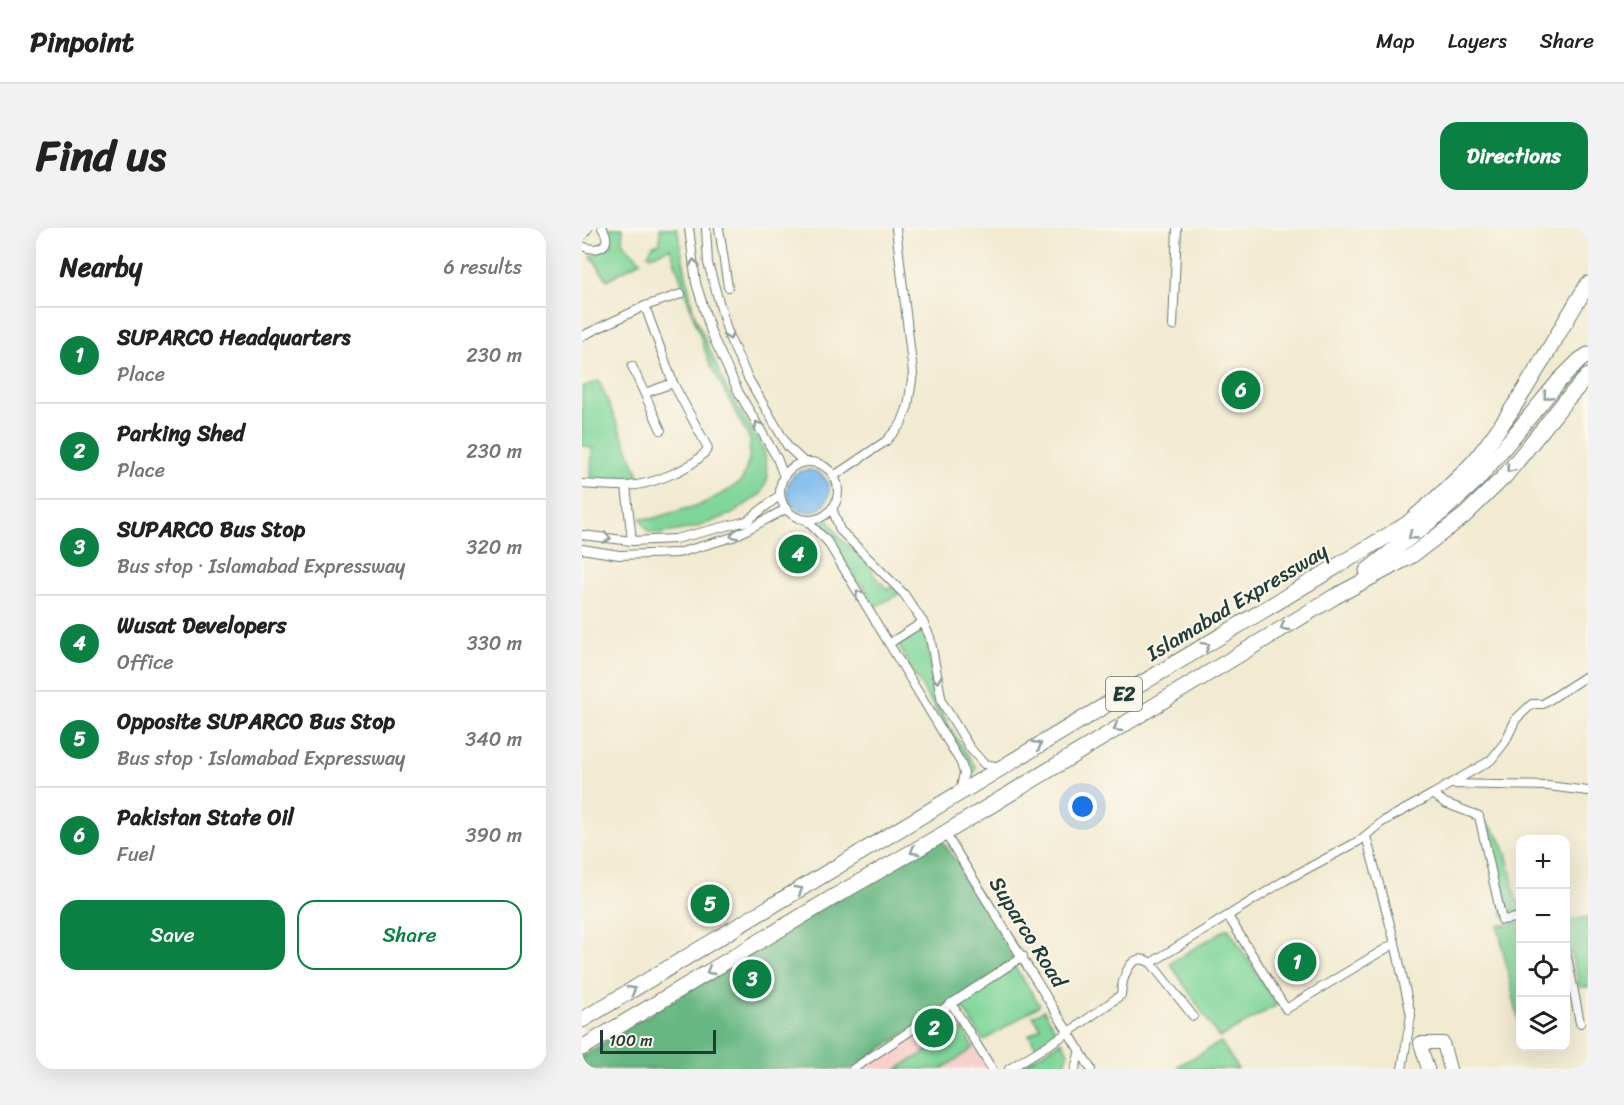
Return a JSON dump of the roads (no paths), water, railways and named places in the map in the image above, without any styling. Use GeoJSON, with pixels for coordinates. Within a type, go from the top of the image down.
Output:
{"type":"FeatureCollection","features":[{"type":"Feature","properties":{"kind":"highway","name":"Islamabad Expressway"},"geometry":{"type":"LineString","coordinates":[[582,1020],[1407,524],[1476,459],[1509,412],[1587,287]]}},
{"type":"Feature","properties":{"kind":"highway"},"geometry":{"type":"LineString","coordinates":[[1334,597],[1443,511],[1477,480],[1559,381],[1585,356]]}},
{"type":"Feature","properties":{"kind":"highway"},"geometry":{"type":"LineString","coordinates":[[1334,597],[1411,556],[1464,516],[1505,476],[1588,376]]}},
{"type":"Feature","properties":{"kind":"highway","name":"E2"},"geometry":{"type":"LineString","coordinates":[[582,1048],[945,833],[1334,597]]}},
{"type":"Feature","properties":{"kind":"street"},"geometry":{"type":"LineString","coordinates":[[582,236],[588,228]]}},
{"type":"Feature","properties":{"kind":"street"},"geometry":{"type":"LineString","coordinates":[[582,246],[590,250],[597,250],[603,246],[606,240],[602,228]]}},
{"type":"Feature","properties":{"kind":"street"},"geometry":{"type":"LineString","coordinates":[[689,228],[696,283],[712,335],[739,393],[777,458],[783,477],[780,495],[786,509],[799,518],[816,519],[825,515],[837,499],[838,489],[834,476],[816,463],[804,462],[789,470],[783,477]]}},
{"type":"Feature","properties":{"kind":"street"},"geometry":{"type":"LineString","coordinates":[[706,228],[708,263],[729,338],[748,378],[788,447],[804,462]]}},
{"type":"Feature","properties":{"kind":"street"},"geometry":{"type":"LineString","coordinates":[[719,228],[728,287]]}},
{"type":"Feature","properties":{"kind":"street"},"geometry":{"type":"LineString","coordinates":[[834,476],[886,441],[902,424],[909,406],[913,373],[896,228]]}},
{"type":"Feature","properties":{"kind":"street"},"geometry":{"type":"LineString","coordinates":[[1173,326],[1177,228]]}},
{"type":"Feature","properties":{"kind":"street"},"geometry":{"type":"LineString","coordinates":[[582,336],[645,306],[681,294]]}},
{"type":"Feature","properties":{"kind":"street"},"geometry":{"type":"LineString","coordinates":[[582,484],[626,486],[670,475],[685,469],[702,457],[708,448],[673,383],[645,306]]}},
{"type":"Feature","properties":{"kind":"street"},"geometry":{"type":"LineString","coordinates":[[632,366],[661,430]]}},
{"type":"Feature","properties":{"kind":"street"},"geometry":{"type":"LineString","coordinates":[[645,393],[673,383]]}},
{"type":"Feature","properties":{"kind":"street"},"geometry":{"type":"LineString","coordinates":[[626,486],[632,541]]}},
{"type":"Feature","properties":{"kind":"street"},"geometry":{"type":"LineString","coordinates":[[582,535],[632,541],[675,539],[747,521],[780,495]]}},
{"type":"Feature","properties":{"kind":"street"},"geometry":{"type":"LineString","coordinates":[[832,508],[840,530],[904,594],[923,622],[930,637],[939,695],[976,758],[984,764],[1001,767]]}},
{"type":"Feature","properties":{"kind":"street"},"geometry":{"type":"LineString","coordinates":[[582,549],[619,555],[678,553],[733,537],[786,509]]}},
{"type":"Feature","properties":{"kind":"street"},"geometry":{"type":"LineString","coordinates":[[806,520],[827,542],[961,763],[964,773],[960,792]]}},
{"type":"Feature","properties":{"kind":"street"},"geometry":{"type":"LineString","coordinates":[[890,643],[923,622]]}},
{"type":"Feature","properties":{"kind":"street"},"geometry":{"type":"LineString","coordinates":[[1151,963],[1284,881],[1359,841],[1382,822],[1491,760],[1505,742],[1516,719],[1533,704],[1543,704],[1588,675]]}},
{"type":"Feature","properties":{"kind":"street"},"geometry":{"type":"LineString","coordinates":[[1450,784],[1548,786],[1588,790]]}},
{"type":"Feature","properties":{"kind":"street"},"geometry":{"type":"LineString","coordinates":[[1433,794],[1445,803],[1479,816],[1502,920],[1516,918]]}},
{"type":"Feature","properties":{"kind":"street","name":"Suparco Road"},"geometry":{"type":"LineString","coordinates":[[945,833],[1091,1069]]}},
{"type":"Feature","properties":{"kind":"street"},"geometry":{"type":"LineString","coordinates":[[1366,836],[1395,943],[1411,1015],[1402,1069]]}},
{"type":"Feature","properties":{"kind":"street"},"geometry":{"type":"LineString","coordinates":[[1228,915],[1286,1009],[1395,943]]}},
{"type":"Feature","properties":{"kind":"street"},"geometry":{"type":"LineString","coordinates":[[853,1069],[1023,956]]}},
{"type":"Feature","properties":{"kind":"street"},"geometry":{"type":"LineString","coordinates":[[1008,1069],[1069,1032],[1121,995],[1122,980],[1128,966],[1138,959],[1145,958],[1151,963],[1193,1016]]}},
{"type":"Feature","properties":{"kind":"street"},"geometry":{"type":"LineString","coordinates":[[1570,972],[1580,1023]]}},
{"type":"Feature","properties":{"kind":"street"},"geometry":{"type":"LineString","coordinates":[[951,1003],[992,1069]]}},
{"type":"Feature","properties":{"kind":"street"},"geometry":{"type":"LineString","coordinates":[[1428,1069],[1420,1043],[1443,1043],[1450,1069]]}},
{"type":"Feature","properties":{"kind":"street"},"geometry":{"type":"LineString","coordinates":[[1076,1069],[1080,1050]]}},
{"type":"Feature","properties":{"kind":"water"},"geometry":{"type":"Polygon","coordinates":[[[808,470],[823,476],[829,491],[823,506],[808,512],[793,506],[787,491],[793,476],[808,470]]]}},
{"type":"Feature","properties":{"kind":"place","name":"Pakistan State Oil"},"geometry":{"type":"Point","coordinates":[1241,390]}},
{"type":"Feature","properties":{"kind":"place","name":"Wusat Developers"},"geometry":{"type":"Point","coordinates":[798,554]}},
{"type":"Feature","properties":{"kind":"place","name":"Opposite SUPARCO Bus Stop"},"geometry":{"type":"Point","coordinates":[710,904]}},
{"type":"Feature","properties":{"kind":"place","name":"SUPARCO Headquarters"},"geometry":{"type":"Point","coordinates":[1297,962]}},
{"type":"Feature","properties":{"kind":"place","name":"SUPARCO Bus Stop"},"geometry":{"type":"Point","coordinates":[752,979]}},
{"type":"Feature","properties":{"kind":"place","name":"Parking Shed"},"geometry":{"type":"Point","coordinates":[934,1028]}}]}
